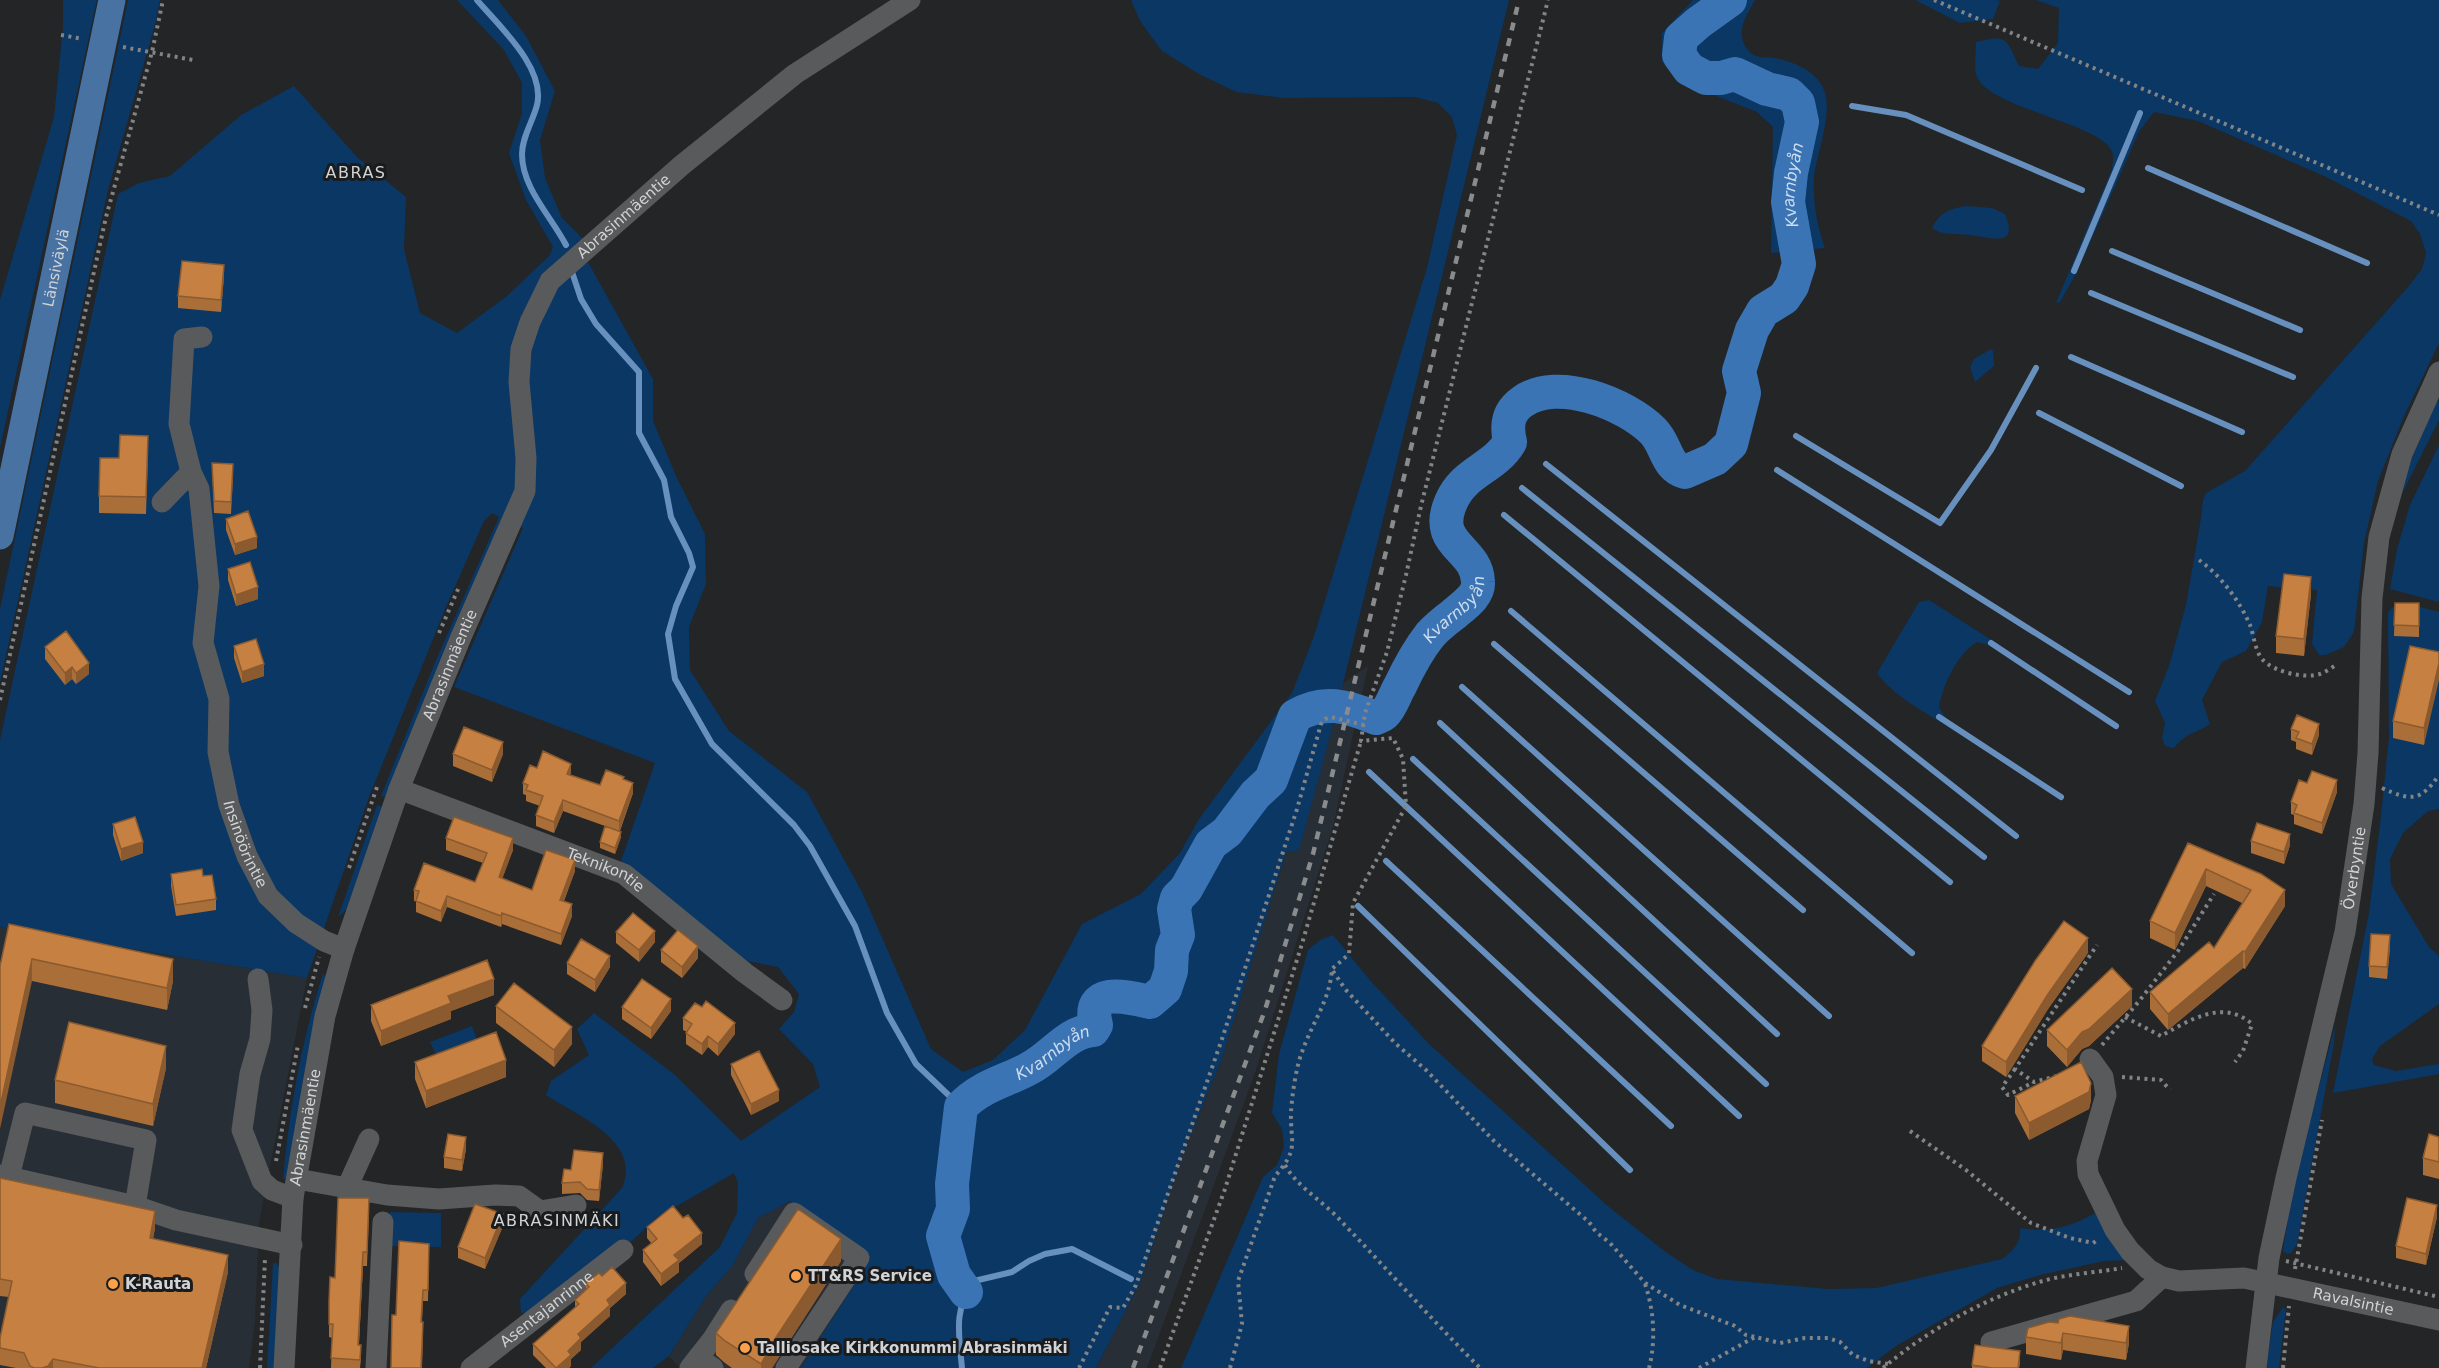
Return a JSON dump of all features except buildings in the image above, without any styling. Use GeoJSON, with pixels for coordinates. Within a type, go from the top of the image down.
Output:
{"type":"FeatureCollection","features":[{"type":"Feature","properties":{"kind":"main road","name":"Länsiväylä"},"geometry":{"type":"LineString","coordinates":[[0,536],[112,0]]}},
{"type":"Feature","properties":{"kind":"street","name":"Abrasinmäentie"},"geometry":{"type":"LineString","coordinates":[[284,1368],[295,1189],[325,1016],[344,949],[399,789],[461,637],[525,491],[526,458],[519,382],[521,349],[541,296],[550,281],[682,165],[795,74],[910,0]]}},
{"type":"Feature","properties":{"kind":"street","name":"Insinöörintie"},"geometry":{"type":"LineString","coordinates":[[202,337],[184,339],[179,423],[191,472],[199,489],[210,586],[204,643],[219,699],[218,752],[229,805],[247,856],[267,896],[296,923],[324,941],[344,949]]}},
{"type":"Feature","properties":{"kind":"street","name":"Överbyntie"},"geometry":{"type":"LineString","coordinates":[[2256,1368],[2266,1283],[2286,1178],[2345,932],[2364,804],[2368,753],[2372,598],[2379,537],[2402,454],[2439,372]]}},
{"type":"Feature","properties":{"kind":"street"},"geometry":{"type":"LineString","coordinates":[[162,502],[191,472]]}},
{"type":"Feature","properties":{"kind":"street","name":"Teknikontie"},"geometry":{"type":"LineString","coordinates":[[399,789],[624,874],[745,973],[782,1000]]}},
{"type":"Feature","properties":{"kind":"street"},"geometry":{"type":"LineString","coordinates":[[258,979],[262,1010],[260,1039],[250,1074],[242,1130],[262,1181],[272,1190],[346,1190],[439,1199],[495,1195],[519,1196],[540,1211],[576,1204]]}},
{"type":"Feature","properties":{"kind":"street"},"geometry":{"type":"LineString","coordinates":[[1991,1342],[2136,1301],[2155,1273],[2130,1251],[2115,1230],[2088,1174],[2086,1161],[2106,1095],[2103,1077],[2090,1059]]}},
{"type":"Feature","properties":{"kind":"street"},"geometry":{"type":"LineString","coordinates":[[135,1206],[146,1140],[25,1113],[5,1176],[135,1206],[176,1220],[292,1245]]}},
{"type":"Feature","properties":{"kind":"street"},"geometry":{"type":"LineString","coordinates":[[346,1190],[369,1139]]}},
{"type":"Feature","properties":{"kind":"street"},"geometry":{"type":"LineString","coordinates":[[700,1364],[712,1340],[794,1213],[859,1258],[786,1368]]}},
{"type":"Feature","properties":{"kind":"street"},"geometry":{"type":"LineString","coordinates":[[376,1368],[383,1222]]}},
{"type":"Feature","properties":{"kind":"street","name":"Asentajanrinne"},"geometry":{"type":"LineString","coordinates":[[471,1368],[623,1250]]}},
{"type":"Feature","properties":{"kind":"street","name":"Ravalsintie"},"geometry":{"type":"LineString","coordinates":[[2155,1273],[2179,1281],[2244,1278],[2439,1320]]}},
{"type":"Feature","properties":{"kind":"path"},"geometry":{"type":"LineString","coordinates":[[0,700],[106,217],[152,52],[163,0]]}},
{"type":"Feature","properties":{"kind":"path"},"geometry":{"type":"LineString","coordinates":[[1160,1368],[1225,1189],[1301,947],[1361,741],[1365,713],[1387,652],[1421,506],[1548,0]]}},
{"type":"Feature","properties":{"kind":"path"},"geometry":{"type":"LineString","coordinates":[[1934,0],[2439,215]]}},
{"type":"Feature","properties":{"kind":"path"},"geometry":{"type":"LineString","coordinates":[[2199,560],[2215,574],[2238,601],[2262,659],[2273,667],[2309,675],[2320,674],[2337,665]]}},
{"type":"Feature","properties":{"kind":"path"},"geometry":{"type":"LineString","coordinates":[[1079,1368],[1110,1307],[1123,1308],[1136,1285],[1222,1039],[1297,809],[1321,724],[1325,718],[1331,717],[1364,725]]}},
{"type":"Feature","properties":{"kind":"path"},"geometry":{"type":"LineString","coordinates":[[1230,1368],[1242,1324],[1238,1281],[1275,1176],[1285,1165],[1294,1144],[1291,1111],[1301,1053],[1323,1008],[1331,984],[1332,969],[1349,954],[1353,903],[1406,806],[1403,759],[1393,738],[1361,741]]}},
{"type":"Feature","properties":{"kind":"path"},"geometry":{"type":"LineString","coordinates":[[2380,788],[2409,798],[2416,798],[2424,793],[2439,775]]}},
{"type":"Feature","properties":{"kind":"path"},"geometry":{"type":"LineString","coordinates":[[2090,1059],[2178,951],[2214,894]]}},
{"type":"Feature","properties":{"kind":"path"},"geometry":{"type":"LineString","coordinates":[[2059,1075],[2034,1082],[2008,1095],[2002,1086],[2097,945]]}},
{"type":"Feature","properties":{"kind":"path"},"geometry":{"type":"LineString","coordinates":[[1332,969],[1345,989],[1395,1043],[1426,1070],[1494,1141],[1589,1222],[1645,1283],[1680,1305],[1735,1326],[1746,1335],[1780,1343],[1805,1338],[1828,1338],[1840,1342],[1853,1355],[1869,1361],[1888,1364]]}},
{"type":"Feature","properties":{"kind":"path"},"geometry":{"type":"LineString","coordinates":[[2126,1017],[2161,1036],[2192,1018],[2218,1013],[2245,1017],[2252,1024],[2243,1051],[2235,1062]]}},
{"type":"Feature","properties":{"kind":"path"},"geometry":{"type":"LineString","coordinates":[[2015,1069],[2034,1082]]}},
{"type":"Feature","properties":{"kind":"path"},"geometry":{"type":"LineString","coordinates":[[2103,1077],[2161,1080],[2170,1090]]}},
{"type":"Feature","properties":{"kind":"path"},"geometry":{"type":"LineString","coordinates":[[1910,1131],[1966,1170],[2031,1223],[2070,1238],[2093,1243],[2115,1230]]}},
{"type":"Feature","properties":{"kind":"path"},"geometry":{"type":"LineString","coordinates":[[1285,1165],[1294,1179],[1383,1263],[1440,1328],[1480,1368]]}},
{"type":"Feature","properties":{"kind":"path"},"geometry":{"type":"LineString","coordinates":[[2296,1263],[2439,1297]]}},
{"type":"Feature","properties":{"kind":"path"},"geometry":{"type":"LineString","coordinates":[[1883,1368],[1954,1319],[2037,1282],[2127,1268],[2155,1273]]}},
{"type":"Feature","properties":{"kind":"path"},"geometry":{"type":"LineString","coordinates":[[1645,1283],[1651,1301],[1653,1326],[1653,1352],[1649,1368]]}},
{"type":"Feature","properties":{"kind":"path"},"geometry":{"type":"LineString","coordinates":[[1698,1368],[1755,1337]]}},
{"type":"Feature","properties":{"kind":"shaded area"},"geometry":{"type":"Polygon","coordinates":[[[63,0],[97,0],[0,448],[0,300],[54,117],[63,27],[63,0]]]}},
{"type":"Feature","properties":{"kind":"shaded area"},"geometry":{"type":"Polygon","coordinates":[[[128,0],[160,0],[108,190],[0,683],[0,609],[128,0]]]}},
{"type":"Feature","properties":{"kind":"shaded area"},"geometry":{"type":"Polygon","coordinates":[[[457,0],[498,0],[526,36],[555,91],[540,140],[545,178],[562,218],[585,241],[562,278],[588,262],[653,379],[653,421],[677,478],[705,534],[706,584],[689,627],[690,670],[729,731],[807,792],[862,892],[931,1049],[963,1072],[993,1060],[1025,1030],[1082,924],[1141,894],[1180,853],[1199,819],[1292,693],[1314,636],[1427,268],[1457,135],[1452,117],[1438,103],[1415,97],[1284,98],[1236,92],[1199,74],[1162,51],[1140,21],[1131,0],[1509,0],[1333,725],[1299,850],[1286,852],[1222,1058],[1182,1156],[1141,1281],[1096,1368],[801,1368],[870,1260],[790,1201],[758,1218],[733,1265],[707,1295],[669,1356],[653,1368],[591,1368],[720,1247],[737,1213],[738,1183],[734,1173],[656,1218],[634,1239],[534,1312],[521,1313],[520,1299],[622,1188],[626,1171],[623,1156],[615,1143],[589,1121],[546,1095],[551,1081],[589,1055],[577,1029],[594,1013],[675,1075],[741,1141],[820,1087],[813,1064],[779,1029],[794,1012],[799,994],[778,967],[742,960],[621,861],[655,763],[454,687],[523,528],[506,520],[387,797],[381,796],[436,660],[499,517],[492,513],[484,521],[446,607],[369,797],[307,978],[0,927],[0,740],[118,194],[139,183],[170,176],[241,115],[294,86],[357,157],[406,197],[404,249],[420,313],[457,333],[507,296],[550,255],[553,247],[526,200],[509,153],[522,114],[522,83],[504,50],[457,0]]]}},
{"type":"Feature","properties":{"kind":"shaded area"},"geometry":{"type":"Polygon","coordinates":[[[1693,0],[1755,0],[1742,29],[1744,45],[1756,56],[1781,59],[1801,66],[1821,84],[1827,106],[1824,132],[1815,169],[1814,198],[1825,248],[1771,253],[1773,127],[1757,112],[1686,84],[1662,62],[1662,33],[1693,0]]]}},
{"type":"Feature","properties":{"kind":"shaded area"},"geometry":{"type":"Polygon","coordinates":[[[1915,0],[2000,1],[1993,19],[1960,23],[1915,0]]]}},
{"type":"Feature","properties":{"kind":"shaded area"},"geometry":{"type":"Polygon","coordinates":[[[2036,0],[2439,0],[2439,343],[2404,416],[2378,481],[2364,543],[2354,632],[2344,647],[2326,655],[2319,655],[2312,644],[2317,590],[2268,586],[2262,622],[2246,651],[2222,662],[2202,700],[2210,724],[2187,736],[2174,748],[2165,746],[2162,738],[2165,723],[2155,701],[2169,666],[2186,605],[2206,493],[2245,471],[2408,287],[2422,269],[2426,253],[2420,234],[2411,221],[2324,176],[2198,121],[2154,112],[2139,132],[2077,272],[2060,302],[2056,303],[2112,169],[2113,155],[2106,144],[2091,134],[2000,97],[1984,86],[1976,74],[1976,42],[1994,39],[2000,39],[2008,44],[2019,66],[2038,69],[2058,43],[2059,8],[2036,0]]]}},
{"type":"Feature","properties":{"kind":"shaded area"},"geometry":{"type":"Polygon","coordinates":[[[1966,206],[1992,208],[2005,214],[2009,232],[2005,237],[1993,238],[1945,233],[1932,228],[1938,218],[1946,212],[1966,206]]]}},
{"type":"Feature","properties":{"kind":"shaded area"},"geometry":{"type":"Polygon","coordinates":[[[1991,349],[1994,366],[1975,382],[1970,367],[1974,359],[1991,349]]]}},
{"type":"Feature","properties":{"kind":"shaded area"},"geometry":{"type":"Polygon","coordinates":[[[2439,401],[2439,420],[2402,494],[2408,467],[2436,403],[2439,401]]]}},
{"type":"Feature","properties":{"kind":"shaded area"},"geometry":{"type":"Polygon","coordinates":[[[2439,445],[2439,602],[2390,589],[2397,549],[2410,505],[2439,445]]]}},
{"type":"Feature","properties":{"kind":"shaded area"},"geometry":{"type":"Polygon","coordinates":[[[1929,600],[1993,641],[1989,645],[1977,642],[1970,647],[1957,662],[1944,689],[1939,707],[1946,718],[1958,727],[1954,731],[1892,690],[1877,673],[1919,602],[1929,600]]]}},
{"type":"Feature","properties":{"kind":"shaded area"},"geometry":{"type":"Polygon","coordinates":[[[2405,603],[2439,612],[2439,809],[2428,811],[2403,833],[2390,859],[2391,884],[2429,947],[2439,956],[2439,1004],[2380,1046],[2372,1059],[2374,1065],[2396,1071],[2439,1064],[2439,1074],[2333,1093],[2369,913],[2381,816],[2389,737],[2388,612],[2394,606],[2405,603]]]}},
{"type":"Feature","properties":{"kind":"shaded area"},"geometry":{"type":"Polygon","coordinates":[[[1368,666],[1333,827],[1256,1070],[1147,1368],[1096,1368],[1141,1281],[1182,1156],[1222,1058],[1286,852],[1333,725],[1343,683],[1368,666]]]}},
{"type":"Feature","properties":{"kind":"shaded area"},"geometry":{"type":"Polygon","coordinates":[[[377,805],[383,807],[347,909],[338,917],[377,805]]]}},
{"type":"Feature","properties":{"kind":"shaded area"},"geometry":{"type":"Polygon","coordinates":[[[0,927],[307,978],[259,1223],[255,1322],[249,1368],[0,1368],[0,927]]]}},
{"type":"Feature","properties":{"kind":"shaded area"},"geometry":{"type":"Polygon","coordinates":[[[1333,935],[1369,979],[1429,1044],[1609,1207],[1667,1253],[1693,1270],[1717,1279],[1828,1289],[1876,1288],[2002,1259],[2016,1246],[2020,1228],[2040,1230],[2059,1228],[2095,1213],[2128,1260],[2104,1261],[2040,1275],[1997,1288],[1896,1346],[1867,1368],[1181,1368],[1263,1177],[1277,1165],[1284,1147],[1282,1129],[1272,1113],[1279,1054],[1308,950],[1320,940],[1333,935]]]}},
{"type":"Feature","properties":{"kind":"shaded area"},"geometry":{"type":"Polygon","coordinates":[[[323,973],[326,977],[290,1170],[283,1179],[297,1075],[323,973]]]}},
{"type":"Feature","properties":{"kind":"shaded area"},"geometry":{"type":"Polygon","coordinates":[[[472,1026],[477,1039],[436,1055],[430,1042],[472,1026]]]}},
{"type":"Feature","properties":{"kind":"shaded area"},"geometry":{"type":"Polygon","coordinates":[[[2335,1026],[2334,1043],[2297,1244],[2291,1253],[2287,1254],[2283,1251],[2292,1190],[2335,1026]]]}},
{"type":"Feature","properties":{"kind":"shaded area"},"geometry":{"type":"Polygon","coordinates":[[[790,1201],[870,1260],[801,1368],[680,1368],[669,1356],[707,1295],[733,1265],[758,1218],[790,1201]]]}},
{"type":"Feature","properties":{"kind":"shaded area"},"geometry":{"type":"Polygon","coordinates":[[[390,1212],[441,1213],[441,1247],[389,1246],[390,1212]]]}},
{"type":"Feature","properties":{"kind":"shaded area"},"geometry":{"type":"Polygon","coordinates":[[[273,1263],[277,1263],[280,1270],[274,1368],[267,1368],[273,1263]]]}},
{"type":"Feature","properties":{"kind":"shaded area"},"geometry":{"type":"Polygon","coordinates":[[[2283,1307],[2286,1309],[2279,1368],[2266,1368],[2273,1322],[2283,1307]]]}},
{"type":"Feature","properties":{"kind":"waterway"},"geometry":{"type":"LineString","coordinates":[[477,0],[519,48],[535,77],[538,91],[537,105],[524,141],[523,166],[532,190],[566,245]]}},
{"type":"Feature","properties":{"kind":"waterway","name":"Kvarnbyån"},"geometry":{"type":"LineString","coordinates":[[966,1292],[954,1275],[943,1236],[953,1209],[952,1184],[961,1107],[985,1089],[1038,1063],[1075,1035],[1093,1030],[1096,1025],[1094,1012],[1097,1004],[1103,999],[1121,997],[1150,1002],[1165,989],[1171,971],[1172,950],[1178,935],[1174,909],[1177,898],[1186,889],[1211,844],[1227,832],[1255,795],[1271,780],[1295,716],[1315,707],[1335,706],[1376,718],[1391,705],[1417,653],[1430,635],[1476,592],[1478,587],[1476,570],[1451,537],[1447,528],[1447,517],[1451,502],[1463,483],[1496,458],[1510,442],[1509,419],[1517,406],[1537,395],[1553,392],[1572,393],[1609,403],[1626,411],[1653,431],[1670,460],[1678,469],[1685,472],[1715,459],[1731,444],[1744,393],[1739,371],[1752,330],[1763,311],[1784,298],[1792,286],[1799,264],[1788,202],[1791,173],[1802,122],[1798,103],[1789,94],[1767,89],[1735,74],[1721,78],[1706,78],[1689,69],[1679,55],[1681,38],[1730,0]]}},
{"type":"Feature","properties":{"kind":"waterway"},"geometry":{"type":"LineString","coordinates":[[1852,106],[1906,115],[2082,190]]}},
{"type":"Feature","properties":{"kind":"waterway"},"geometry":{"type":"LineString","coordinates":[[2074,271],[2140,113]]}},
{"type":"Feature","properties":{"kind":"waterway"},"geometry":{"type":"LineString","coordinates":[[2148,168],[2367,263]]}},
{"type":"Feature","properties":{"kind":"waterway"},"geometry":{"type":"LineString","coordinates":[[2112,251],[2300,330]]}},
{"type":"Feature","properties":{"kind":"waterway"},"geometry":{"type":"LineString","coordinates":[[571,269],[581,299],[596,324],[639,372],[639,433],[664,480],[671,517],[689,553],[693,567],[676,606],[668,634],[675,679],[712,744],[794,825],[810,846],[855,926],[887,1013],[916,1064],[961,1107]]}},
{"type":"Feature","properties":{"kind":"waterway"},"geometry":{"type":"LineString","coordinates":[[2091,293],[2293,377]]}},
{"type":"Feature","properties":{"kind":"waterway"},"geometry":{"type":"LineString","coordinates":[[2071,357],[2242,432]]}},
{"type":"Feature","properties":{"kind":"waterway"},"geometry":{"type":"LineString","coordinates":[[1796,436],[1940,523],[1991,450],[2036,368]]}},
{"type":"Feature","properties":{"kind":"waterway"},"geometry":{"type":"LineString","coordinates":[[2039,413],[2181,486]]}},
{"type":"Feature","properties":{"kind":"waterway"},"geometry":{"type":"LineString","coordinates":[[1546,464],[2016,836]]}},
{"type":"Feature","properties":{"kind":"waterway"},"geometry":{"type":"LineString","coordinates":[[1777,470],[2129,692]]}},
{"type":"Feature","properties":{"kind":"waterway"},"geometry":{"type":"LineString","coordinates":[[1522,488],[1984,857]]}},
{"type":"Feature","properties":{"kind":"waterway"},"geometry":{"type":"LineString","coordinates":[[1504,515],[1950,882]]}},
{"type":"Feature","properties":{"kind":"waterway"},"geometry":{"type":"LineString","coordinates":[[1511,611],[1912,953]]}},
{"type":"Feature","properties":{"kind":"waterway"},"geometry":{"type":"LineString","coordinates":[[1991,643],[2116,726]]}},
{"type":"Feature","properties":{"kind":"waterway"},"geometry":{"type":"LineString","coordinates":[[1494,644],[1803,910]]}},
{"type":"Feature","properties":{"kind":"waterway"},"geometry":{"type":"LineString","coordinates":[[1462,687],[1829,1016]]}},
{"type":"Feature","properties":{"kind":"waterway"},"geometry":{"type":"LineString","coordinates":[[1939,717],[2061,797]]}},
{"type":"Feature","properties":{"kind":"waterway"},"geometry":{"type":"LineString","coordinates":[[1440,723],[1777,1034]]}},
{"type":"Feature","properties":{"kind":"waterway"},"geometry":{"type":"LineString","coordinates":[[1413,759],[1766,1084]]}},
{"type":"Feature","properties":{"kind":"waterway"},"geometry":{"type":"LineString","coordinates":[[1369,772],[1739,1116]]}},
{"type":"Feature","properties":{"kind":"waterway"},"geometry":{"type":"LineString","coordinates":[[1386,861],[1671,1126]]}},
{"type":"Feature","properties":{"kind":"waterway"},"geometry":{"type":"LineString","coordinates":[[1358,906],[1630,1170]]}},
{"type":"Feature","properties":{"kind":"waterway"},"geometry":{"type":"LineString","coordinates":[[962,1368],[960,1312],[967,1291],[974,1281],[1012,1272],[1045,1254],[1072,1249],[1131,1279]]}},
{"type":"Feature","properties":{"kind":"railway"},"geometry":{"type":"LineString","coordinates":[[1133,1368],[1265,1010],[1313,854],[1519,0]]}},
{"type":"Feature","properties":{"kind":"place","name":"TT&RS Service"},"geometry":{"type":"Point","coordinates":[796,1276]}},
{"type":"Feature","properties":{"kind":"place","name":"K-Rauta"},"geometry":{"type":"Point","coordinates":[113,1284]}},
{"type":"Feature","properties":{"kind":"place","name":"Talliosake Kirkkonummi Abrasinmäki"},"geometry":{"type":"Point","coordinates":[745,1348]}},
{"type":"Feature","properties":{"kind":"district","name":"ABRAS"},"geometry":{"type":"Point","coordinates":[356,172]}},
{"type":"Feature","properties":{"kind":"district","name":"ABRASINMÄKI"},"geometry":{"type":"Point","coordinates":[557,1220]}}]}
